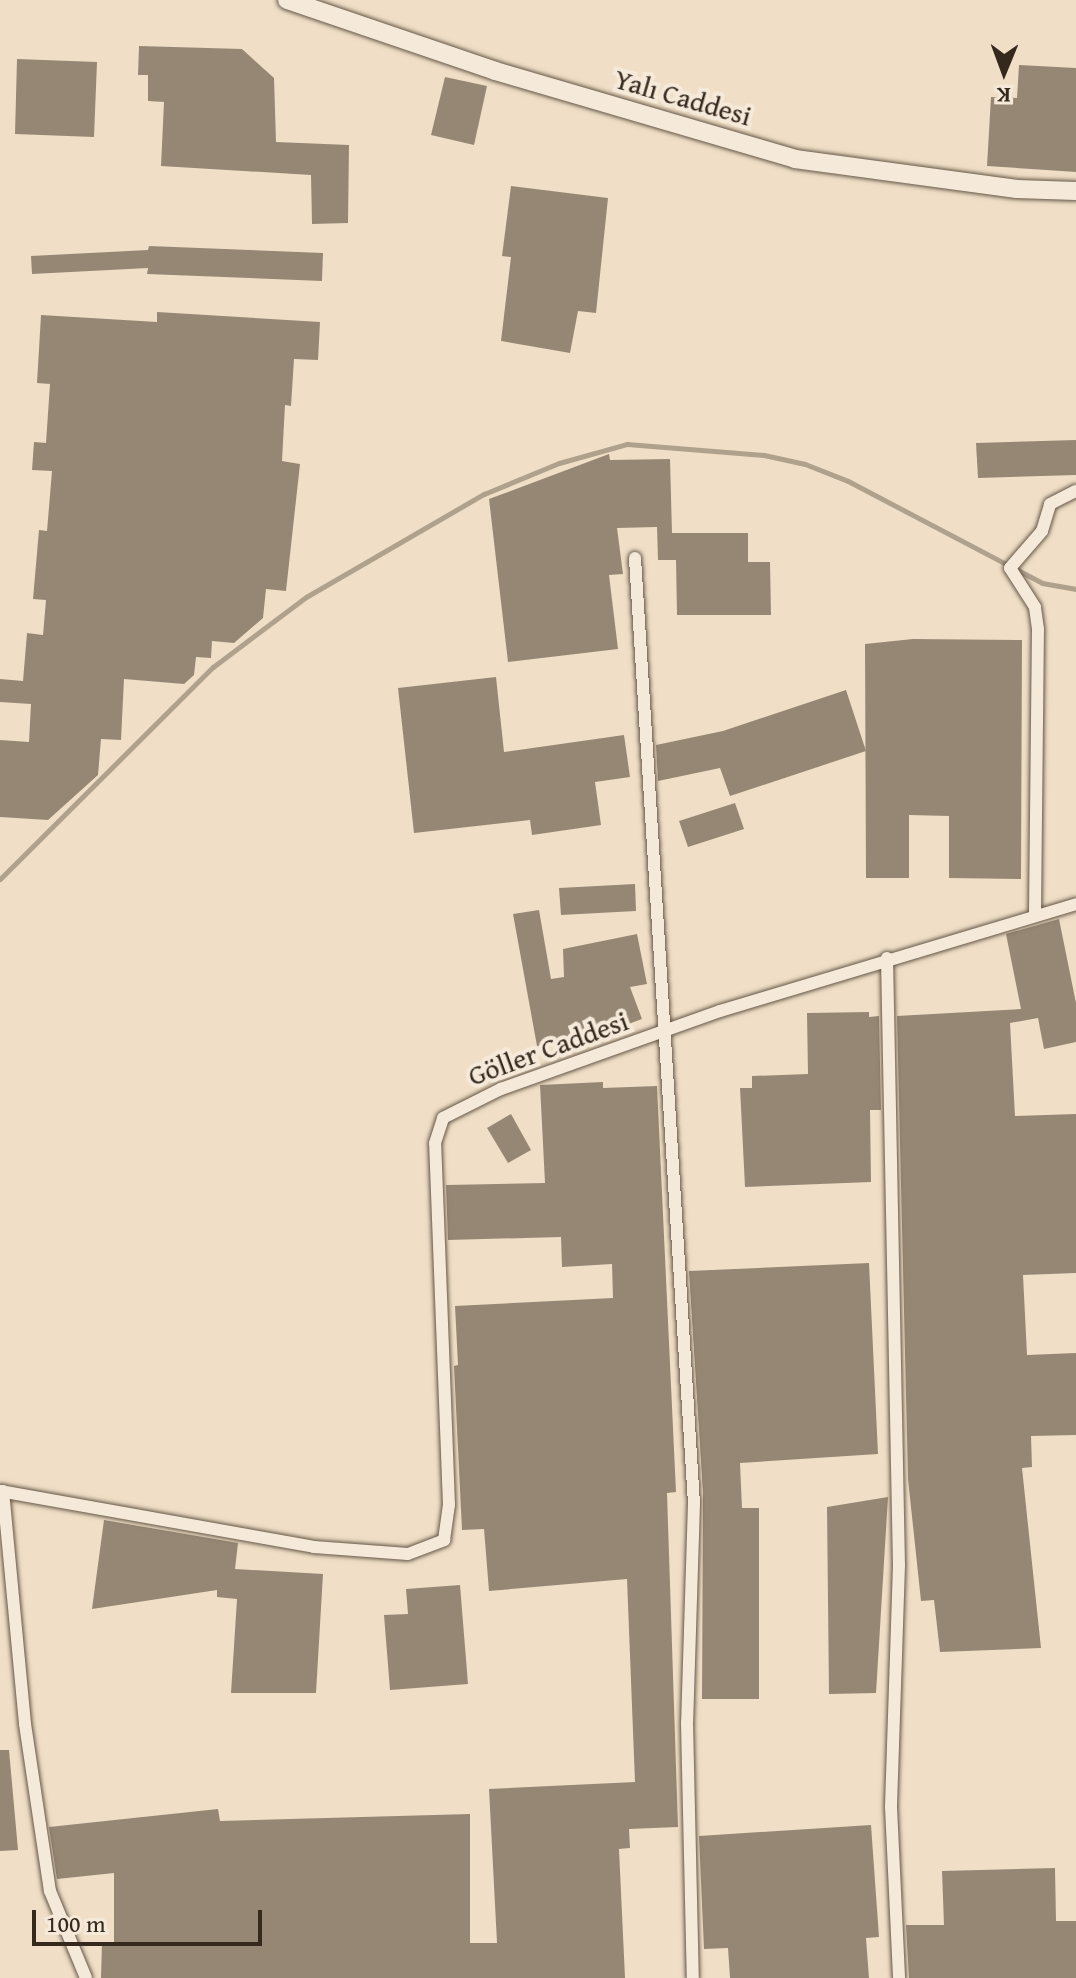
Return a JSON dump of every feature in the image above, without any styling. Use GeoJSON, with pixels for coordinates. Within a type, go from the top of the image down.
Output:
{"type":"FeatureCollection","features":[{"type":"Feature","properties":{"kind":"street","name":"Yalı Caddesi"},"geometry":{"type":"LineString","coordinates":[[287,0],[495,71],[795,159],[1017,189],[1076,191]]}},
{"type":"Feature","properties":{"kind":"street"},"geometry":{"type":"LineString","coordinates":[[1035,912],[1038,629],[1035,607],[1013,563],[1042,531],[1050,504],[1076,491]]}},
{"type":"Feature","properties":{"kind":"street"},"geometry":{"type":"LineString","coordinates":[[635,558],[694,1503],[687,1723],[693,1978]]}},
{"type":"Feature","properties":{"kind":"street","name":"Göller Caddesi"},"geometry":{"type":"LineString","coordinates":[[2,1491],[327,1548],[408,1554],[444,1540],[449,1505],[435,1143],[443,1118],[501,1089],[665,1030],[1035,912],[1076,904]]}},
{"type":"Feature","properties":{"kind":"street"},"geometry":{"type":"LineString","coordinates":[[887,958],[899,1565],[891,1807],[899,1978]]}},
{"type":"Feature","properties":{"kind":"street"},"geometry":{"type":"LineString","coordinates":[[2,1491],[50,1891],[86,1978]]}},
{"type":"Feature","properties":{"kind":"street"},"geometry":{"type":"LineString","coordinates":[[0,1622],[15,1619]]}},
{"type":"Feature","properties":{"kind":"building"},"geometry":{"type":"Polygon","coordinates":[[[139,46],[242,49],[274,78],[276,142],[349,145],[348,223],[312,224],[311,175],[161,166],[164,102],[148,101],[148,75],[138,75],[139,46]]]}},
{"type":"Feature","properties":{"kind":"building"},"geometry":{"type":"Polygon","coordinates":[[[17,59],[97,62],[94,137],[15,134],[17,59]]]}},
{"type":"Feature","properties":{"kind":"building"},"geometry":{"type":"Polygon","coordinates":[[[1019,65],[1076,68],[1076,172],[987,166],[991,97],[1017,98],[1019,65]]]}},
{"type":"Feature","properties":{"kind":"building"},"geometry":{"type":"Polygon","coordinates":[[[445,77],[487,86],[474,145],[431,135],[445,77]]]}},
{"type":"Feature","properties":{"kind":"building"},"geometry":{"type":"Polygon","coordinates":[[[511,186],[608,198],[596,313],[578,311],[570,353],[501,341],[511,257],[502,256],[511,186]]]}},
{"type":"Feature","properties":{"kind":"building"},"geometry":{"type":"Polygon","coordinates":[[[149,246],[323,253],[322,281],[147,274],[148,268],[32,274],[31,256],[148,250],[149,246]]]}},
{"type":"Feature","properties":{"kind":"building"},"geometry":{"type":"Polygon","coordinates":[[[157,312],[320,322],[318,360],[294,359],[291,406],[285,405],[282,461],[300,464],[286,591],[266,589],[263,618],[234,643],[212,641],[211,658],[196,657],[194,675],[184,684],[124,679],[121,740],[101,739],[98,775],[48,820],[0,817],[0,740],[29,742],[31,704],[0,702],[0,679],[23,681],[27,633],[43,635],[46,600],[33,599],[39,530],[47,531],[52,471],[32,470],[34,442],[46,443],[50,384],[37,383],[41,315],[157,322],[157,312]]]}},
{"type":"Feature","properties":{"kind":"building"},"geometry":{"type":"Polygon","coordinates":[[[1076,440],[1076,475],[978,478],[976,443],[1076,440]]]}},
{"type":"Feature","properties":{"kind":"building"},"geometry":{"type":"Polygon","coordinates":[[[609,454],[610,460],[670,459],[672,533],[748,533],[748,562],[770,562],[771,615],[677,615],[676,560],[658,560],[657,527],[617,528],[623,574],[609,575],[618,649],[508,662],[489,499],[609,454]]]}},
{"type":"Feature","properties":{"kind":"building"},"geometry":{"type":"Polygon","coordinates":[[[913,639],[1022,640],[1021,879],[949,878],[949,816],[909,815],[909,878],[866,878],[865,644],[913,639]]]}},
{"type":"Feature","properties":{"kind":"building"},"geometry":{"type":"Polygon","coordinates":[[[496,677],[504,752],[624,735],[630,777],[595,782],[601,825],[532,835],[530,820],[414,833],[398,688],[496,677]]]}},
{"type":"Feature","properties":{"kind":"building"},"geometry":{"type":"Polygon","coordinates":[[[846,690],[866,751],[730,796],[720,768],[658,781],[656,745],[723,731],[846,690]]]}},
{"type":"Feature","properties":{"kind":"building"},"geometry":{"type":"Polygon","coordinates":[[[735,803],[744,829],[688,847],[679,821],[735,803]]]}},
{"type":"Feature","properties":{"kind":"building"},"geometry":{"type":"Polygon","coordinates":[[[635,884],[636,911],[561,915],[559,888],[635,884]]]}},
{"type":"Feature","properties":{"kind":"building"},"geometry":{"type":"Polygon","coordinates":[[[539,910],[551,979],[564,977],[563,949],[637,934],[647,984],[630,987],[642,1019],[577,1043],[537,1046],[513,914],[539,910]]]}},
{"type":"Feature","properties":{"kind":"building"},"geometry":{"type":"Polygon","coordinates":[[[1059,919],[1076,1003],[1076,1042],[1044,1049],[1038,1018],[1010,1023],[1015,1116],[1076,1114],[1076,1273],[1023,1275],[1027,1355],[1076,1353],[1076,1435],[1031,1436],[1032,1467],[1022,1468],[1041,1648],[940,1652],[934,1600],[921,1601],[908,1479],[897,1016],[1021,1009],[1006,934],[1059,919]]]}},
{"type":"Feature","properties":{"kind":"building"},"geometry":{"type":"Polygon","coordinates":[[[869,1012],[869,1017],[879,1016],[881,1110],[870,1110],[871,1182],[745,1187],[740,1088],[752,1088],[752,1076],[808,1074],[807,1013],[869,1012]]]}},
{"type":"Feature","properties":{"kind":"building"},"geometry":{"type":"Polygon","coordinates":[[[603,1082],[603,1088],[657,1086],[676,1492],[667,1493],[678,1827],[629,1829],[630,1848],[619,1849],[625,1978],[101,1978],[102,1942],[114,1942],[114,1873],[57,1879],[49,1827],[218,1809],[220,1821],[470,1814],[470,1943],[497,1943],[489,1789],[635,1782],[627,1579],[489,1591],[484,1529],[462,1530],[454,1366],[458,1365],[455,1306],[613,1298],[612,1264],[562,1267],[561,1237],[448,1240],[446,1185],[545,1183],[540,1085],[603,1082]]]}},
{"type":"Feature","properties":{"kind":"building"},"geometry":{"type":"Polygon","coordinates":[[[511,1114],[531,1150],[508,1163],[487,1128],[511,1114]]]}},
{"type":"Feature","properties":{"kind":"building"},"geometry":{"type":"Polygon","coordinates":[[[869,1263],[878,1454],[740,1463],[742,1508],[759,1508],[759,1699],[702,1699],[703,1493],[689,1271],[869,1263]]]}},
{"type":"Feature","properties":{"kind":"building"},"geometry":{"type":"Polygon","coordinates":[[[888,1497],[876,1693],[829,1694],[827,1507],[888,1497]]]}},
{"type":"Feature","properties":{"kind":"building"},"geometry":{"type":"Polygon","coordinates":[[[104,1520],[238,1543],[235,1569],[323,1574],[316,1693],[231,1693],[237,1599],[217,1597],[217,1590],[92,1609],[104,1520]]]}},
{"type":"Feature","properties":{"kind":"building"},"geometry":{"type":"Polygon","coordinates":[[[460,1585],[468,1684],[390,1690],[384,1615],[408,1614],[406,1589],[460,1585]]]}},
{"type":"Feature","properties":{"kind":"building"},"geometry":{"type":"Polygon","coordinates":[[[0,1750],[9,1750],[18,1850],[0,1851],[0,1750]]]}},
{"type":"Feature","properties":{"kind":"building"},"geometry":{"type":"Polygon","coordinates":[[[871,1825],[879,1937],[866,1938],[869,1978],[730,1978],[728,1948],[704,1949],[699,1836],[871,1825]]]}},
{"type":"Feature","properties":{"kind":"building"},"geometry":{"type":"Polygon","coordinates":[[[1055,1868],[1056,1921],[1076,1921],[1076,1978],[909,1978],[906,1925],[944,1925],[942,1871],[1055,1868]]]}},
{"type":"Feature","properties":{"kind":"waterway"},"geometry":{"type":"LineString","coordinates":[[0,879],[213,667],[306,597],[484,494],[559,463],[627,444],[764,455],[805,464],[848,481],[1042,583],[1076,589]]}}]}
